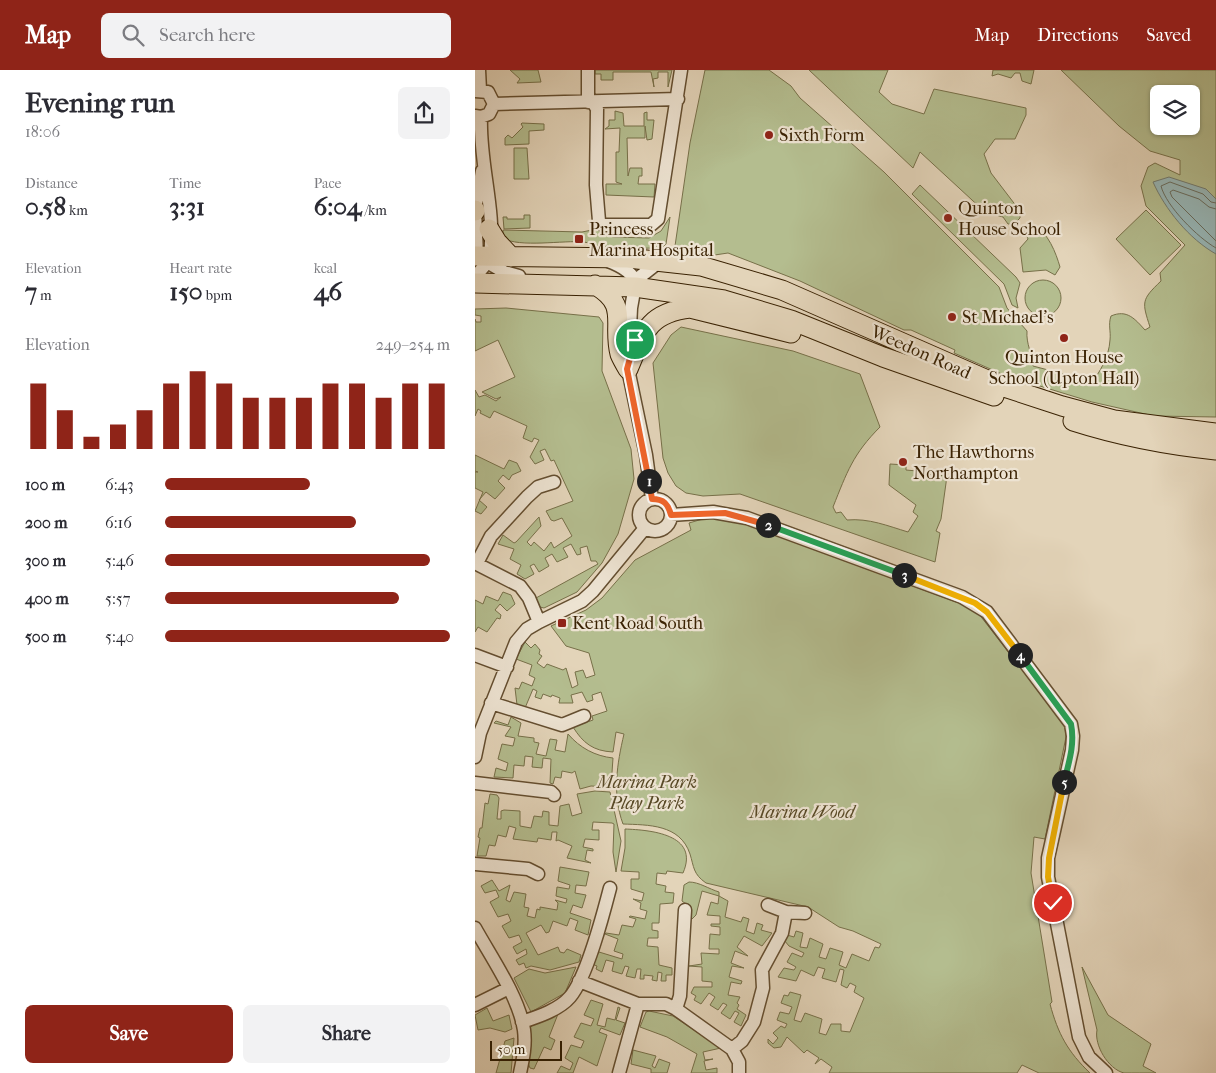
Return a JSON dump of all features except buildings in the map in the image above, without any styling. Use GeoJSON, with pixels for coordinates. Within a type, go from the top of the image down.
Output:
{"type":"FeatureCollection","features":[{"type":"Feature","properties":{"kind":"highway"},"geometry":{"type":"LineString","coordinates":[[489,229],[497,242],[511,257]]}},
{"type":"Feature","properties":{"kind":"highway","name":"Weedon Road"},"geometry":{"type":"LineString","coordinates":[[482,258],[602,258],[661,261],[701,266],[782,290],[964,371],[1001,386],[1062,406],[1114,420],[1216,433]]}},
{"type":"Feature","properties":{"kind":"highway"},"geometry":{"type":"LineString","coordinates":[[519,276],[583,277],[603,291],[618,311],[620,355],[627,369]]}},
{"type":"Feature","properties":{"kind":"highway","name":"Weedon Road"},"geometry":{"type":"LineString","coordinates":[[475,283],[724,300],[797,323],[997,397],[1119,436],[1216,450]]}},
{"type":"Feature","properties":{"kind":"highway","name":"Weedon Road"},"geometry":{"type":"LineString","coordinates":[[475,295],[603,291]]}},
{"type":"Feature","properties":{"kind":"highway"},"geometry":{"type":"LineString","coordinates":[[627,369],[642,334],[653,321],[671,312],[690,308],[826,343],[861,348]]}},
{"type":"Feature","properties":{"kind":"street"},"geometry":{"type":"LineString","coordinates":[[475,276],[482,258],[489,229],[489,195],[483,166],[478,116],[491,112],[494,104],[491,96],[477,91],[479,70]]}},
{"type":"Feature","properties":{"kind":"street"},"geometry":{"type":"LineString","coordinates":[[588,70],[591,102],[597,109],[599,221],[603,224],[651,225],[658,219],[681,70]]}},
{"type":"Feature","properties":{"kind":"street"},"geometry":{"type":"LineString","coordinates":[[494,104],[678,99]]}},
{"type":"Feature","properties":{"kind":"street"},"geometry":{"type":"LineString","coordinates":[[483,166],[475,211],[482,258],[504,272],[519,276]]}},
{"type":"Feature","properties":{"kind":"street","name":"Weedon Road"},"geometry":{"type":"LineString","coordinates":[[602,258],[622,267],[636,295]]}},
{"type":"Feature","properties":{"kind":"street"},"geometry":{"type":"LineString","coordinates":[[652,499],[646,455],[627,369],[635,340],[636,295],[661,261]]}},
{"type":"Feature","properties":{"kind":"street"},"geometry":{"type":"LineString","coordinates":[[539,622],[529,598],[519,586],[476,563],[491,536],[535,481],[554,482]]}},
{"type":"Feature","properties":{"kind":"street"},"geometry":{"type":"LineString","coordinates":[[652,499],[664,501],[669,506],[671,515],[669,524],[664,529],[651,531],[645,528],[639,518],[639,511],[646,501],[652,499]]}},
{"type":"Feature","properties":{"kind":"street"},"geometry":{"type":"LineString","coordinates":[[671,515],[713,512],[747,518],[962,597],[987,612],[1013,645],[1071,724],[1073,736],[1072,750],[1049,858],[1048,877],[1079,1037],[1089,1057],[1106,1073]]}},
{"type":"Feature","properties":{"kind":"street"},"geometry":{"type":"LineString","coordinates":[[475,757],[480,733],[516,642],[527,629],[582,601],[593,591],[645,528]]}},
{"type":"Feature","properties":{"kind":"street"},"geometry":{"type":"LineString","coordinates":[[475,655],[507,667]]}},
{"type":"Feature","properties":{"kind":"street"},"geometry":{"type":"LineString","coordinates":[[491,703],[561,725],[584,716]]}},
{"type":"Feature","properties":{"kind":"street"},"geometry":{"type":"LineString","coordinates":[[475,783],[551,792],[554,795]]}},
{"type":"Feature","properties":{"kind":"street"},"geometry":{"type":"LineString","coordinates":[[475,864],[528,869],[539,874]]}},
{"type":"Feature","properties":{"kind":"street"},"geometry":{"type":"LineString","coordinates":[[522,1022],[562,1004],[569,998],[579,981],[602,920],[610,888]]}},
{"type":"Feature","properties":{"kind":"street"},"geometry":{"type":"LineString","coordinates":[[768,905],[786,912],[805,913]]}},
{"type":"Feature","properties":{"kind":"street"},"geometry":{"type":"LineString","coordinates":[[676,1009],[680,996],[685,910]]}},
{"type":"Feature","properties":{"kind":"street"},"geometry":{"type":"LineString","coordinates":[[732,1049],[742,1041],[754,1022],[763,988],[762,970],[781,933],[786,912]]}},
{"type":"Feature","properties":{"kind":"street"},"geometry":{"type":"LineString","coordinates":[[475,928],[522,1022],[525,1047],[520,1073]]}},
{"type":"Feature","properties":{"kind":"street"},"geometry":{"type":"LineString","coordinates":[[579,981],[638,1004],[666,1004],[676,1009],[732,1049],[739,1062],[739,1073]]}},
{"type":"Feature","properties":{"kind":"street"},"geometry":{"type":"LineString","coordinates":[[475,1005],[507,989]]}},
{"type":"Feature","properties":{"kind":"street"},"geometry":{"type":"LineString","coordinates":[[619,1073],[638,1004]]}},
{"type":"Feature","properties":{"kind":"green space"},"geometry":{"type":"Polygon","coordinates":[[[510,70],[538,70],[541,82],[517,83],[520,79],[510,70]]]}},
{"type":"Feature","properties":{"kind":"green space"},"geometry":{"type":"Polygon","coordinates":[[[595,70],[672,70],[668,87],[668,72],[658,72],[658,78],[653,79],[654,87],[651,72],[613,72],[613,80],[601,80],[601,74],[595,74],[595,70]]]}},
{"type":"Feature","properties":{"kind":"green space"},"geometry":{"type":"Polygon","coordinates":[[[705,70],[769,70],[791,86],[800,98],[884,172],[999,287],[1007,308],[1027,331],[1027,340],[1033,366],[1067,375],[1079,383],[1090,385],[1100,370],[1108,352],[1111,316],[1126,314],[1145,330],[1150,327],[1145,306],[1147,297],[1161,281],[1160,273],[1185,245],[1146,206],[1141,186],[1148,167],[1155,163],[1180,175],[1180,160],[1150,151],[1119,126],[1061,70],[1216,70],[1216,417],[1154,416],[1092,402],[1004,375],[954,353],[955,350],[911,330],[904,330],[800,281],[728,253],[708,256],[675,246],[690,143],[705,70]]]}},
{"type":"Feature","properties":{"kind":"green space"},"geometry":{"type":"Polygon","coordinates":[[[809,70],[888,70],[879,92],[892,104],[924,114],[934,89],[1026,108],[1026,115],[1015,139],[995,139],[984,154],[991,173],[1020,211],[1020,218],[1014,224],[1008,224],[1003,217],[985,212],[920,152],[913,168],[809,70]]]}},
{"type":"Feature","properties":{"kind":"green space"},"geometry":{"type":"Polygon","coordinates":[[[993,70],[1034,70],[1031,84],[1022,81],[1020,73],[1015,73],[1011,78],[998,74],[992,76],[993,70]]]}},
{"type":"Feature","properties":{"kind":"green space"},"geometry":{"type":"Polygon","coordinates":[[[615,111],[623,113],[624,126],[644,126],[644,113],[647,112],[647,120],[654,120],[652,139],[647,140],[645,126],[645,138],[627,138],[628,176],[630,168],[642,168],[642,176],[639,176],[638,184],[655,184],[654,197],[606,195],[606,184],[622,184],[616,182],[616,152],[619,152],[620,128],[605,129],[609,126],[609,120],[615,120],[615,111]]]}},
{"type":"Feature","properties":{"kind":"green space"},"geometry":{"type":"Polygon","coordinates":[[[522,123],[544,124],[544,130],[529,131],[529,144],[505,145],[505,138],[508,135],[512,138],[523,127],[522,123]]]}},
{"type":"Feature","properties":{"kind":"green space"},"geometry":{"type":"Polygon","coordinates":[[[514,148],[527,148],[529,179],[514,179],[514,148]]]}},
{"type":"Feature","properties":{"kind":"green space"},"geometry":{"type":"Polygon","coordinates":[[[920,185],[1016,277],[1020,283],[1016,298],[1018,308],[1012,305],[1004,284],[912,194],[920,185]]]}},
{"type":"Feature","properties":{"kind":"green space"},"geometry":{"type":"Polygon","coordinates":[[[1146,210],[1181,245],[1150,275],[1116,239],[1146,210]]]}},
{"type":"Feature","properties":{"kind":"green space"},"geometry":{"type":"Polygon","coordinates":[[[524,215],[530,215],[530,228],[504,229],[503,217],[507,217],[507,219],[524,219],[524,215]]]}},
{"type":"Feature","properties":{"kind":"green space"},"geometry":{"type":"Polygon","coordinates":[[[670,217],[666,244],[662,248],[614,248],[584,242],[520,243],[503,238],[503,230],[582,232],[597,229],[613,237],[649,238],[661,231],[670,217]]]}},
{"type":"Feature","properties":{"kind":"green space"},"geometry":{"type":"Polygon","coordinates":[[[1034,226],[1043,233],[1054,249],[1060,267],[1055,275],[1046,270],[1023,272],[1020,248],[1028,239],[1025,231],[1034,226]]]}},
{"type":"Feature","properties":{"kind":"green space"},"geometry":{"type":"Polygon","coordinates":[[[1043,280],[1055,286],[1061,298],[1055,310],[1043,316],[1031,310],[1025,298],[1031,286],[1043,280]]]}},
{"type":"Feature","properties":{"kind":"green space"},"geometry":{"type":"Polygon","coordinates":[[[506,308],[599,317],[603,323],[602,371],[631,449],[634,479],[618,534],[602,563],[577,592],[544,608],[540,607],[536,598],[598,564],[596,561],[591,561],[587,546],[580,548],[581,554],[577,555],[571,544],[563,548],[568,557],[557,562],[552,554],[545,558],[549,566],[539,572],[534,564],[530,566],[534,574],[525,579],[517,574],[521,565],[510,559],[514,549],[498,544],[503,535],[514,543],[516,542],[539,517],[541,526],[527,542],[531,546],[534,542],[544,551],[551,542],[554,548],[572,536],[562,518],[554,521],[551,520],[546,511],[573,501],[554,460],[551,461],[545,449],[540,451],[544,460],[535,464],[530,457],[539,440],[534,438],[532,442],[523,438],[527,426],[494,411],[490,418],[480,413],[481,411],[478,409],[475,416],[475,390],[479,397],[485,395],[496,401],[501,397],[496,399],[482,392],[515,377],[498,340],[475,351],[475,319],[476,322],[481,322],[481,316],[475,315],[475,309],[506,308]]]}},
{"type":"Feature","properties":{"kind":"green space"},"geometry":{"type":"Polygon","coordinates":[[[681,327],[793,351],[860,374],[880,427],[857,455],[833,507],[836,513],[841,512],[847,520],[871,521],[908,532],[918,516],[913,512],[916,505],[889,485],[890,464],[906,465],[906,470],[917,471],[917,477],[926,477],[926,474],[947,476],[941,519],[936,531],[940,533],[935,562],[740,494],[703,496],[686,493],[676,486],[668,473],[663,458],[653,363],[671,335],[681,327]]]}},
{"type":"Feature","properties":{"kind":"green space"},"geometry":{"type":"Polygon","coordinates":[[[475,455],[504,469],[509,460],[517,463],[521,471],[512,475],[509,480],[503,475],[498,481],[505,488],[495,499],[486,492],[480,499],[483,492],[475,488],[475,472],[478,472],[475,471],[475,455]]]}},
{"type":"Feature","properties":{"kind":"green space"},"geometry":{"type":"Polygon","coordinates":[[[479,500],[487,507],[481,514],[475,511],[479,500]]]}},
{"type":"Feature","properties":{"kind":"green space"},"geometry":{"type":"Polygon","coordinates":[[[706,518],[732,519],[975,609],[1065,726],[1066,737],[1045,839],[1034,837],[1031,873],[1053,1015],[1060,1033],[1070,1050],[1090,1073],[1039,1073],[1022,1065],[1017,1073],[829,1073],[832,1067],[821,1059],[815,1064],[819,1058],[807,1050],[804,1053],[787,1037],[781,1047],[774,1048],[768,1043],[768,1039],[773,1044],[778,1038],[773,1033],[781,1026],[785,1028],[787,1024],[777,1020],[780,1012],[789,1014],[792,1007],[781,1003],[784,995],[788,996],[790,992],[801,995],[794,1020],[801,1022],[805,1013],[822,1019],[819,1033],[826,1035],[831,1024],[841,1024],[841,1031],[850,1032],[864,998],[854,992],[856,986],[850,983],[847,988],[841,985],[844,970],[840,969],[836,982],[822,978],[825,969],[818,967],[814,976],[801,970],[796,981],[778,977],[784,968],[794,970],[796,967],[787,962],[792,953],[802,957],[804,953],[789,946],[784,940],[787,935],[794,937],[796,931],[803,933],[800,947],[807,948],[810,938],[823,944],[819,957],[826,959],[830,948],[843,952],[839,965],[846,968],[852,954],[869,961],[875,947],[879,948],[881,944],[853,931],[839,927],[808,907],[706,883],[696,873],[690,854],[679,837],[662,828],[623,824],[618,802],[617,779],[619,756],[624,734],[616,732],[613,752],[600,750],[589,745],[573,727],[593,720],[592,716],[607,711],[601,692],[592,695],[593,700],[587,702],[582,692],[571,695],[573,703],[559,703],[560,698],[552,695],[551,697],[543,694],[541,699],[535,697],[537,691],[533,689],[525,708],[517,705],[515,688],[519,689],[522,682],[532,686],[535,678],[529,675],[532,665],[516,659],[525,642],[531,648],[535,644],[540,650],[539,654],[542,656],[537,663],[544,668],[547,664],[563,670],[566,668],[572,688],[578,685],[575,672],[583,670],[586,678],[595,675],[589,653],[566,646],[551,626],[586,610],[602,598],[635,560],[691,530],[689,523],[706,518]]]}},
{"type":"Feature","properties":{"kind":"green space"},"geometry":{"type":"Polygon","coordinates":[[[503,592],[511,595],[515,604],[507,611],[500,604],[495,610],[501,615],[500,619],[497,618],[487,632],[478,627],[475,632],[475,600],[483,604],[486,596],[498,601],[503,592]]]}},
{"type":"Feature","properties":{"kind":"green space"},"geometry":{"type":"Polygon","coordinates":[[[511,717],[521,723],[518,736],[534,738],[534,742],[539,743],[536,754],[546,756],[550,739],[557,740],[555,750],[565,752],[568,734],[588,750],[613,758],[611,787],[591,786],[580,789],[575,771],[572,773],[562,771],[561,778],[555,777],[553,784],[550,783],[551,759],[543,758],[542,768],[532,767],[533,757],[525,756],[524,766],[514,765],[513,778],[494,777],[496,768],[506,771],[508,763],[498,759],[502,744],[513,746],[515,738],[505,736],[511,727],[494,723],[496,721],[508,725],[511,717]]]}},
{"type":"Feature","properties":{"kind":"green space"},"geometry":{"type":"Polygon","coordinates":[[[595,791],[610,792],[621,841],[616,872],[613,852],[614,824],[612,823],[593,822],[592,830],[599,830],[599,840],[585,839],[583,847],[593,849],[593,851],[587,850],[585,860],[591,863],[567,858],[572,846],[558,840],[556,841],[557,832],[552,832],[551,840],[538,838],[537,842],[513,839],[516,828],[509,826],[506,837],[498,835],[495,846],[489,845],[486,856],[477,856],[480,838],[478,837],[480,828],[482,828],[485,803],[488,804],[490,794],[497,795],[499,798],[497,819],[501,819],[501,811],[520,811],[520,826],[531,828],[534,816],[542,817],[543,811],[549,812],[549,825],[558,826],[560,806],[569,804],[572,816],[582,813],[577,794],[595,791]]]}},
{"type":"Feature","properties":{"kind":"green space"},"geometry":{"type":"Polygon","coordinates":[[[625,829],[659,833],[679,842],[685,850],[686,860],[683,873],[667,871],[666,874],[657,873],[656,884],[666,886],[665,892],[674,893],[673,903],[660,904],[659,923],[652,923],[652,930],[658,931],[658,938],[648,938],[647,946],[658,947],[659,965],[672,968],[672,975],[666,975],[666,981],[661,981],[662,973],[658,972],[657,981],[652,980],[653,976],[644,975],[644,979],[640,979],[641,969],[637,969],[635,978],[626,976],[629,967],[625,966],[622,974],[612,971],[614,962],[606,960],[602,972],[596,969],[597,966],[592,964],[599,952],[622,959],[623,954],[614,951],[618,939],[605,934],[619,935],[622,925],[633,927],[636,919],[630,916],[645,919],[647,911],[640,909],[641,903],[633,899],[642,901],[644,893],[631,889],[631,879],[639,879],[639,872],[621,871],[625,848],[625,829]]]}},
{"type":"Feature","properties":{"kind":"green space"},"geometry":{"type":"Polygon","coordinates":[[[560,867],[589,872],[586,886],[576,885],[575,893],[586,895],[582,908],[573,905],[570,913],[591,920],[588,935],[575,930],[578,921],[570,918],[567,926],[553,921],[549,932],[546,933],[541,925],[526,933],[538,955],[558,947],[560,952],[564,953],[567,949],[581,955],[579,962],[550,970],[531,966],[526,968],[524,963],[519,965],[516,960],[527,954],[526,949],[517,954],[513,947],[522,942],[519,935],[509,938],[502,926],[511,921],[508,914],[498,917],[490,902],[499,897],[496,890],[485,893],[481,886],[492,880],[499,891],[510,885],[506,900],[510,902],[514,892],[526,894],[524,907],[529,908],[527,916],[535,918],[537,909],[540,910],[540,907],[557,910],[558,903],[555,900],[566,903],[567,899],[556,896],[557,887],[569,889],[570,885],[558,881],[560,867]]]}},
{"type":"Feature","properties":{"kind":"green space"},"geometry":{"type":"Polygon","coordinates":[[[689,882],[700,884],[719,892],[719,896],[702,891],[696,915],[691,920],[690,907],[682,901],[684,885],[689,882]]]}},
{"type":"Feature","properties":{"kind":"green space"},"geometry":{"type":"Polygon","coordinates":[[[719,896],[728,901],[725,917],[741,922],[743,917],[749,919],[746,931],[754,934],[757,923],[763,925],[761,930],[772,933],[762,946],[744,936],[737,947],[748,956],[735,951],[731,963],[744,968],[732,966],[729,977],[742,981],[741,984],[731,982],[728,995],[740,997],[737,1009],[746,1015],[741,1026],[734,1022],[739,1013],[735,1011],[730,1019],[721,1013],[727,1005],[723,1003],[718,1010],[710,1005],[715,997],[709,993],[701,1004],[694,1000],[696,996],[691,993],[694,987],[712,987],[712,982],[702,981],[702,967],[689,966],[702,964],[701,953],[719,954],[719,949],[709,949],[710,934],[720,935],[720,927],[711,926],[711,924],[720,924],[720,916],[707,915],[711,902],[718,904],[719,896]]]}},
{"type":"Feature","properties":{"kind":"green space"},"geometry":{"type":"Polygon","coordinates":[[[576,967],[565,993],[531,1012],[514,978],[529,969],[545,973],[576,967]]]}},
{"type":"Feature","properties":{"kind":"green space"},"geometry":{"type":"Polygon","coordinates":[[[1082,967],[1108,1015],[1151,1044],[1143,1066],[1156,1073],[1124,1073],[1113,1067],[1103,1056],[1098,1042],[1097,1030],[1082,967]]]}},
{"type":"Feature","properties":{"kind":"green space"},"geometry":{"type":"Polygon","coordinates":[[[591,1000],[603,1004],[597,1025],[605,1027],[607,1018],[615,1020],[618,1007],[620,1008],[616,1020],[625,1023],[620,1035],[601,1028],[599,1032],[607,1035],[597,1066],[579,1057],[573,1073],[557,1073],[561,1066],[570,1070],[573,1063],[565,1058],[571,1045],[581,1048],[584,1041],[574,1037],[581,1023],[591,1026],[594,1019],[584,1015],[591,1000]]]}},
{"type":"Feature","properties":{"kind":"green space"},"geometry":{"type":"Polygon","coordinates":[[[487,1008],[493,1021],[509,1015],[512,1029],[505,1032],[490,1028],[478,1030],[475,1015],[487,1008]]]}},
{"type":"Feature","properties":{"kind":"green space"},"geometry":{"type":"Polygon","coordinates":[[[646,1012],[673,1016],[721,1048],[703,1052],[705,1060],[713,1059],[704,1061],[706,1070],[717,1068],[717,1073],[691,1073],[697,1054],[667,1037],[640,1027],[646,1012]]]}},
{"type":"Feature","properties":{"kind":"green space"},"geometry":{"type":"Polygon","coordinates":[[[558,1014],[549,1037],[555,1040],[551,1050],[544,1047],[534,1069],[530,1068],[528,1063],[529,1029],[534,1024],[558,1014]]]}},
{"type":"Feature","properties":{"kind":"green space"},"geometry":{"type":"Polygon","coordinates":[[[514,1038],[511,1073],[496,1073],[505,1041],[514,1038]]]}},
{"type":"Feature","properties":{"kind":"green space"},"geometry":{"type":"Polygon","coordinates":[[[633,1050],[656,1056],[652,1066],[655,1068],[659,1059],[670,1063],[667,1073],[651,1073],[651,1069],[631,1064],[633,1050]]]}},
{"type":"Feature","properties":{"kind":"water"},"geometry":{"type":"Polygon","coordinates":[[[1169,177],[1206,189],[1216,199],[1216,254],[1187,232],[1164,203],[1153,182],[1169,177]]]}},
{"type":"Feature","properties":{"kind":"place","name":"Sixth Form"},"geometry":{"type":"Point","coordinates":[769,135]}},
{"type":"Feature","properties":{"kind":"place","name":"Quinton House School"},"geometry":{"type":"Point","coordinates":[948,218]}},
{"type":"Feature","properties":{"kind":"place","name":"Princess Marina Hospital"},"geometry":{"type":"Point","coordinates":[579,239]}},
{"type":"Feature","properties":{"kind":"place","name":"St Michael’s"},"geometry":{"type":"Point","coordinates":[952,317]}},
{"type":"Feature","properties":{"kind":"place","name":"Quinton House School (Upton Hall)"},"geometry":{"type":"Point","coordinates":[1064,338]}},
{"type":"Feature","properties":{"kind":"place","name":"The Hawthorns Northampton"},"geometry":{"type":"Point","coordinates":[903,462]}},
{"type":"Feature","properties":{"kind":"place","name":"Kent Road South"},"geometry":{"type":"Point","coordinates":[562,623]}},
{"type":"Feature","properties":{"kind":"route"},"geometry":{"type":"LineString","coordinates":[[635,340],[627,369],[646,455],[652,499],[664,501],[669,506],[671,515],[713,512],[747,518],[962,597],[975,603],[987,612],[1013,645],[1071,724],[1073,736],[1072,750],[1063,785],[1049,858],[1048,877],[1053,903]]}},
{"type":"Feature","properties":{"kind":"park label","name":"Marina Park Play Park"},"geometry":{"type":"Point","coordinates":[647,792]}},
{"type":"Feature","properties":{"kind":"park label","name":"Marina Wood"},"geometry":{"type":"Point","coordinates":[802,812]}}]}
